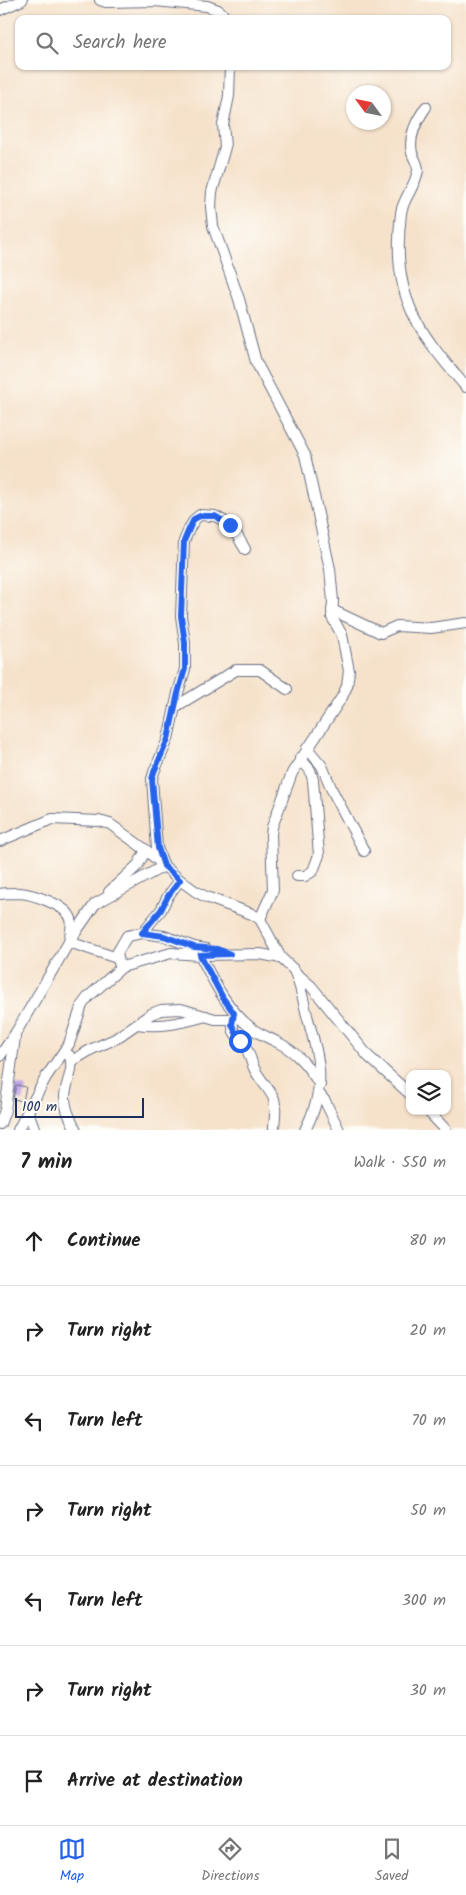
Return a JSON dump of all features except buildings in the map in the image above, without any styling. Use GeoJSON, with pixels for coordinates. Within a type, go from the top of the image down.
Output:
{"type":"FeatureCollection","features":[{"type":"Feature","properties":{"kind":"street"},"geometry":{"type":"LineString","coordinates":[[0,10],[22,0]]}},
{"type":"Feature","properties":{"kind":"street"},"geometry":{"type":"LineString","coordinates":[[100,0],[106,2],[155,1],[207,6],[218,10],[223,15]]}},
{"type":"Feature","properties":{"kind":"street"},"geometry":{"type":"LineString","coordinates":[[230,70],[229,96],[223,125],[225,147],[212,192],[213,226],[239,299],[256,362],[306,455],[330,569],[332,617],[342,635],[349,671],[347,686],[336,708],[300,758],[292,773],[272,826],[273,890],[260,919]]}},
{"type":"Feature","properties":{"kind":"street"},"geometry":{"type":"LineString","coordinates":[[426,107],[412,136],[411,148],[418,169],[402,210],[400,248],[402,285],[408,305],[432,347],[466,387]]}},
{"type":"Feature","properties":{"kind":"street"},"geometry":{"type":"LineString","coordinates":[[164,866],[158,848],[152,779],[168,739],[185,669],[185,643],[181,607],[184,541],[194,519],[200,516],[215,516],[230,525],[245,548]]}},
{"type":"Feature","properties":{"kind":"street"},"geometry":{"type":"LineString","coordinates":[[332,610],[381,633],[397,626],[431,628],[466,623]]}},
{"type":"Feature","properties":{"kind":"street"},"geometry":{"type":"LineString","coordinates":[[175,707],[236,670],[260,670],[287,689]]}},
{"type":"Feature","properties":{"kind":"street"},"geometry":{"type":"LineString","coordinates":[[307,748],[322,766],[332,790],[364,851]]}},
{"type":"Feature","properties":{"kind":"street"},"geometry":{"type":"LineString","coordinates":[[297,876],[305,876],[313,871],[318,854],[313,780],[310,770],[300,758]]}},
{"type":"Feature","properties":{"kind":"street"},"geometry":{"type":"LineString","coordinates":[[0,841],[52,819],[64,818],[99,821],[110,824],[146,850],[180,880],[206,897],[252,914],[260,919],[281,958],[311,986],[368,1056],[406,1090]]}},
{"type":"Feature","properties":{"kind":"street"},"geometry":{"type":"LineString","coordinates":[[0,1056],[69,942],[95,904],[138,865],[146,850]]}},
{"type":"Feature","properties":{"kind":"street"},"geometry":{"type":"LineString","coordinates":[[95,904],[164,866]]}},
{"type":"Feature","properties":{"kind":"street"},"geometry":{"type":"LineString","coordinates":[[142,933],[161,910],[168,896],[180,880]]}},
{"type":"Feature","properties":{"kind":"street"},"geometry":{"type":"LineString","coordinates":[[0,894],[21,893],[41,898],[58,906],[71,919],[69,942]]}},
{"type":"Feature","properties":{"kind":"street"},"geometry":{"type":"LineString","coordinates":[[18,1130],[46,1077],[72,1037],[78,1016],[88,997],[119,962],[118,949],[127,936],[142,933],[164,936],[194,947],[217,949],[230,954]]}},
{"type":"Feature","properties":{"kind":"street"},"geometry":{"type":"LineString","coordinates":[[69,942],[119,962],[171,953],[200,955],[260,954],[281,958]]}},
{"type":"Feature","properties":{"kind":"street"},"geometry":{"type":"LineString","coordinates":[[200,955],[234,1016],[251,1029],[294,1052],[308,1067],[339,1130]]}},
{"type":"Feature","properties":{"kind":"street"},"geometry":{"type":"LineString","coordinates":[[294,970],[302,992],[320,1068],[316,1105],[305,1130]]}},
{"type":"Feature","properties":{"kind":"street"},"geometry":{"type":"LineString","coordinates":[[72,1060],[116,1039],[151,1014],[161,1010],[181,1008],[214,1019],[234,1016]]}},
{"type":"Feature","properties":{"kind":"street"},"geometry":{"type":"LineString","coordinates":[[138,1024],[146,1026],[175,1024],[207,1016]]}},
{"type":"Feature","properties":{"kind":"street"},"geometry":{"type":"LineString","coordinates":[[234,1016],[232,1025],[235,1035],[247,1049],[254,1069],[267,1086],[276,1106],[274,1130]]}},
{"type":"Feature","properties":{"kind":"street"},"geometry":{"type":"LineString","coordinates":[[0,1124],[15,1034]]}},
{"type":"Feature","properties":{"kind":"street"},"geometry":{"type":"LineString","coordinates":[[65,1050],[72,1060],[64,1096],[66,1110],[76,1130]]}},
{"type":"Feature","properties":{"kind":"street"},"geometry":{"type":"LineString","coordinates":[[28,1112],[36,1130]]}},
{"type":"Feature","properties":{"kind":"street"},"geometry":{"type":"LineString","coordinates":[[432,1115],[446,1130]]}},
{"type":"Feature","properties":{"kind":"route"},"geometry":{"type":"LineString","coordinates":[[230,525],[215,516],[200,516],[194,519],[184,541],[181,616],[186,660],[184,677],[178,693],[168,739],[152,779],[158,848],[164,866],[180,880],[168,896],[161,910],[142,933],[164,936],[194,947],[217,949],[230,954],[200,955],[223,998],[234,1013],[233,1030],[240,1041]]}}]}
